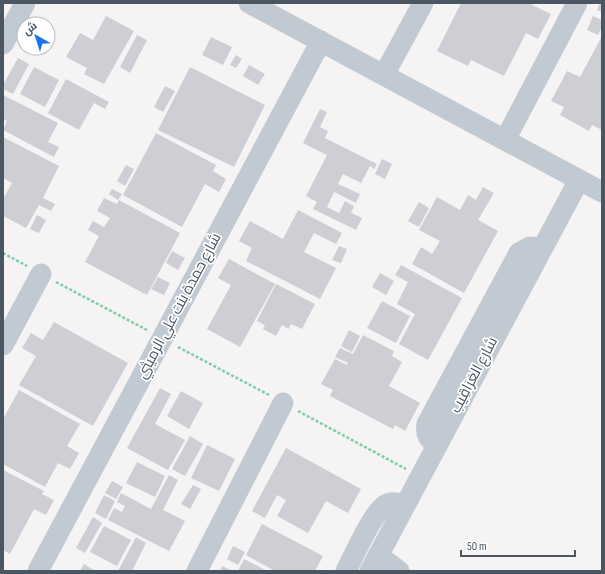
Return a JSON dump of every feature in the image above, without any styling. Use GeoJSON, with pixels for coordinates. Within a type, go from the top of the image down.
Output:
{"type":"FeatureCollection","features":[{"type":"Feature","properties":{"kind":"street"},"geometry":{"type":"LineString","coordinates":[[3,44],[25,3]]}},
{"type":"Feature","properties":{"kind":"street"},"geometry":{"type":"LineString","coordinates":[[384,75],[424,3]]}},
{"type":"Feature","properties":{"kind":"street"},"geometry":{"type":"LineString","coordinates":[[504,140],[576,3]]}},
{"type":"Feature","properties":{"kind":"street"},"geometry":{"type":"LineString","coordinates":[[258,5],[321,41],[602,192]]}},
{"type":"Feature","properties":{"kind":"street","name":"شارع حمدة بنت علي الرميثي"},"geometry":{"type":"LineString","coordinates":[[38,571],[321,41]]}},
{"type":"Feature","properties":{"kind":"street","name":"شارع العَرَاقِيب"},"geometry":{"type":"LineString","coordinates":[[374,563],[579,180]]}},
{"type":"Feature","properties":{"kind":"street"},"geometry":{"type":"LineString","coordinates":[[3,345],[41,274]]}},
{"type":"Feature","properties":{"kind":"street"},"geometry":{"type":"LineString","coordinates":[[197,571],[283,403]]}},
{"type":"Feature","properties":{"kind":"street"},"geometry":{"type":"LineString","coordinates":[[346,571],[380,509],[390,503],[396,502],[405,505]]}},
{"type":"Feature","properties":{"kind":"street"},"geometry":{"type":"LineString","coordinates":[[374,563],[399,571]]}},
{"type":"Feature","properties":{"kind":"path"},"geometry":{"type":"LineString","coordinates":[[3,253],[421,476]]}},
{"type":"Feature","properties":{"kind":"building"},"geometry":{"type":"Polygon","coordinates":[[[461,3],[528,3],[551,14],[538,39],[526,33],[504,76],[471,60],[468,66],[437,51],[461,3]]]}},
{"type":"Feature","properties":{"kind":"building"},"geometry":{"type":"Polygon","coordinates":[[[600,3],[602,3],[602,12],[597,10],[600,3]]]}},
{"type":"Feature","properties":{"kind":"building"},"geometry":{"type":"Polygon","coordinates":[[[106,16],[134,31],[104,84],[84,74],[87,68],[66,57],[80,33],[93,40],[106,16]]]}},
{"type":"Feature","properties":{"kind":"building"},"geometry":{"type":"Polygon","coordinates":[[[593,16],[602,20],[602,27],[598,35],[587,30],[593,16]]]}},
{"type":"Feature","properties":{"kind":"building"},"geometry":{"type":"Polygon","coordinates":[[[137,35],[147,40],[130,73],[120,67],[137,35]]]}},
{"type":"Feature","properties":{"kind":"building"},"geometry":{"type":"Polygon","coordinates":[[[602,36],[602,130],[592,125],[589,131],[560,115],[564,107],[551,101],[567,71],[580,77],[602,36]]]}},
{"type":"Feature","properties":{"kind":"building"},"geometry":{"type":"Polygon","coordinates":[[[211,37],[232,47],[223,65],[202,55],[211,37]]]}},
{"type":"Feature","properties":{"kind":"building"},"geometry":{"type":"Polygon","coordinates":[[[236,55],[242,59],[236,68],[230,65],[236,55]]]}},
{"type":"Feature","properties":{"kind":"building"},"geometry":{"type":"Polygon","coordinates":[[[18,58],[29,64],[13,94],[3,89],[3,85],[18,58]]]}},
{"type":"Feature","properties":{"kind":"building"},"geometry":{"type":"Polygon","coordinates":[[[249,65],[265,74],[258,85],[243,76],[249,65]]]}},
{"type":"Feature","properties":{"kind":"building"},"geometry":{"type":"Polygon","coordinates":[[[34,67],[59,80],[45,107],[20,94],[34,67]]]}},
{"type":"Feature","properties":{"kind":"building"},"geometry":{"type":"Polygon","coordinates":[[[190,67],[265,105],[234,167],[158,130],[190,67]]]}},
{"type":"Feature","properties":{"kind":"building"},"geometry":{"type":"Polygon","coordinates":[[[66,79],[109,102],[105,109],[94,103],[79,130],[48,113],[66,79]]]}},
{"type":"Feature","properties":{"kind":"building"},"geometry":{"type":"Polygon","coordinates":[[[165,86],[175,91],[163,112],[154,107],[165,86]]]}},
{"type":"Feature","properties":{"kind":"building"},"geometry":{"type":"Polygon","coordinates":[[[3,95],[58,123],[48,142],[59,147],[54,157],[3,130],[7,121],[3,119],[3,95]]]}},
{"type":"Feature","properties":{"kind":"building"},"geometry":{"type":"Polygon","coordinates":[[[320,109],[327,112],[320,127],[328,131],[325,138],[377,164],[374,169],[370,166],[361,183],[343,174],[338,184],[360,194],[356,203],[334,192],[327,207],[339,213],[345,201],[354,206],[351,213],[362,218],[356,230],[313,209],[317,202],[306,196],[327,155],[303,143],[320,109]]]}},
{"type":"Feature","properties":{"kind":"building"},"geometry":{"type":"Polygon","coordinates":[[[156,133],[216,165],[213,171],[226,179],[219,192],[205,184],[182,227],[123,195],[156,133]]]}},
{"type":"Feature","properties":{"kind":"building"},"geometry":{"type":"Polygon","coordinates":[[[3,137],[59,166],[43,198],[55,204],[51,211],[39,205],[26,228],[3,216],[3,199],[12,183],[3,178],[3,137]]]}},
{"type":"Feature","properties":{"kind":"building"},"geometry":{"type":"Polygon","coordinates":[[[382,159],[392,164],[385,179],[375,174],[382,159]]]}},
{"type":"Feature","properties":{"kind":"building"},"geometry":{"type":"Polygon","coordinates":[[[126,165],[134,169],[125,186],[117,181],[126,165]]]}},
{"type":"Feature","properties":{"kind":"building"},"geometry":{"type":"Polygon","coordinates":[[[483,187],[494,193],[478,220],[498,231],[464,293],[412,264],[421,247],[432,254],[440,241],[419,230],[437,197],[460,210],[468,195],[476,200],[483,187]]]}},
{"type":"Feature","properties":{"kind":"building"},"geometry":{"type":"Polygon","coordinates":[[[112,189],[122,194],[118,200],[109,194],[112,189]]]}},
{"type":"Feature","properties":{"kind":"building"},"geometry":{"type":"Polygon","coordinates":[[[104,198],[117,204],[119,200],[180,233],[147,295],[85,262],[99,236],[88,230],[93,221],[104,227],[110,218],[97,211],[104,198]]]}},
{"type":"Feature","properties":{"kind":"building"},"geometry":{"type":"Polygon","coordinates":[[[419,202],[429,208],[419,227],[408,221],[419,202]]]}},
{"type":"Feature","properties":{"kind":"building"},"geometry":{"type":"Polygon","coordinates":[[[298,210],[342,233],[336,244],[314,233],[304,252],[336,268],[320,299],[246,261],[252,248],[239,241],[250,221],[283,239],[298,210]]]}},
{"type":"Feature","properties":{"kind":"building"},"geometry":{"type":"Polygon","coordinates":[[[37,215],[46,220],[39,233],[30,229],[37,215]]]}},
{"type":"Feature","properties":{"kind":"building"},"geometry":{"type":"Polygon","coordinates":[[[339,246],[347,249],[341,263],[332,260],[339,246]]]}},
{"type":"Feature","properties":{"kind":"building"},"geometry":{"type":"Polygon","coordinates":[[[172,251],[185,258],[178,270],[166,263],[172,251]]]}},
{"type":"Feature","properties":{"kind":"building"},"geometry":{"type":"Polygon","coordinates":[[[229,259],[275,284],[240,347],[207,329],[231,285],[218,278],[229,259]]]}},
{"type":"Feature","properties":{"kind":"building"},"geometry":{"type":"Polygon","coordinates":[[[401,265],[462,298],[428,360],[399,344],[415,314],[397,304],[408,282],[395,275],[401,265]]]}},
{"type":"Feature","properties":{"kind":"building"},"geometry":{"type":"Polygon","coordinates":[[[380,273],[394,281],[386,295],[372,287],[380,273]]]}},
{"type":"Feature","properties":{"kind":"building"},"geometry":{"type":"Polygon","coordinates":[[[158,277],[170,283],[164,295],[151,289],[158,277]]]}},
{"type":"Feature","properties":{"kind":"building"},"geometry":{"type":"Polygon","coordinates":[[[276,284],[315,304],[302,329],[291,324],[289,329],[282,325],[276,336],[263,329],[265,325],[257,321],[276,284]]]}},
{"type":"Feature","properties":{"kind":"building"},"geometry":{"type":"Polygon","coordinates":[[[382,301],[410,316],[396,343],[367,328],[382,301]]]}},
{"type":"Feature","properties":{"kind":"building"},"geometry":{"type":"Polygon","coordinates":[[[54,322],[128,363],[93,426],[19,385],[36,356],[22,348],[31,333],[43,340],[54,322]]]}},
{"type":"Feature","properties":{"kind":"building"},"geometry":{"type":"Polygon","coordinates":[[[349,330],[360,336],[352,352],[341,346],[349,330]]]}},
{"type":"Feature","properties":{"kind":"building"},"geometry":{"type":"Polygon","coordinates":[[[363,335],[394,351],[392,356],[402,362],[389,386],[420,403],[405,431],[395,425],[393,429],[330,396],[333,390],[321,384],[335,359],[347,365],[348,363],[335,357],[340,348],[353,354],[363,335]]]}},
{"type":"Feature","properties":{"kind":"building"},"geometry":{"type":"Polygon","coordinates":[[[160,388],[171,394],[155,424],[185,440],[168,470],[127,448],[160,388]]]}},
{"type":"Feature","properties":{"kind":"building"},"geometry":{"type":"Polygon","coordinates":[[[19,390],[80,424],[67,446],[79,453],[70,469],[58,463],[45,487],[3,464],[3,419],[19,390]]]}},
{"type":"Feature","properties":{"kind":"building"},"geometry":{"type":"Polygon","coordinates":[[[181,391],[203,403],[189,429],[167,416],[181,391]]]}},
{"type":"Feature","properties":{"kind":"building"},"geometry":{"type":"Polygon","coordinates":[[[190,436],[203,444],[185,476],[172,469],[190,436]]]}},
{"type":"Feature","properties":{"kind":"building"},"geometry":{"type":"Polygon","coordinates":[[[207,445],[235,459],[219,491],[191,478],[207,445]]]}},
{"type":"Feature","properties":{"kind":"building"},"geometry":{"type":"Polygon","coordinates":[[[286,448],[361,489],[348,513],[326,501],[308,533],[277,516],[286,500],[277,495],[265,518],[252,511],[286,448]]]}},
{"type":"Feature","properties":{"kind":"building"},"geometry":{"type":"Polygon","coordinates":[[[137,462],[165,476],[155,497],[126,483],[137,462]]]}},
{"type":"Feature","properties":{"kind":"building"},"geometry":{"type":"Polygon","coordinates":[[[3,470],[44,491],[42,494],[54,500],[46,515],[34,509],[10,554],[3,550],[3,470]]]}},
{"type":"Feature","properties":{"kind":"building"},"geometry":{"type":"Polygon","coordinates":[[[169,475],[178,480],[163,510],[185,521],[169,551],[108,520],[114,508],[122,512],[125,506],[117,502],[121,493],[151,509],[169,475]]]}},
{"type":"Feature","properties":{"kind":"building"},"geometry":{"type":"Polygon","coordinates":[[[112,481],[123,487],[116,499],[105,493],[112,481]]]}},
{"type":"Feature","properties":{"kind":"building"},"geometry":{"type":"Polygon","coordinates":[[[193,485],[201,489],[190,509],[181,504],[193,485]]]}},
{"type":"Feature","properties":{"kind":"building"},"geometry":{"type":"Polygon","coordinates":[[[104,495],[115,501],[106,519],[95,513],[104,495]]]}},
{"type":"Feature","properties":{"kind":"building"},"geometry":{"type":"Polygon","coordinates":[[[93,517],[102,523],[85,553],[76,548],[93,517]]]}},
{"type":"Feature","properties":{"kind":"building"},"geometry":{"type":"Polygon","coordinates":[[[262,524],[323,556],[315,571],[275,571],[246,555],[262,524]]]}},
{"type":"Feature","properties":{"kind":"building"},"geometry":{"type":"Polygon","coordinates":[[[104,526],[131,540],[117,566],[90,552],[104,526]]]}},
{"type":"Feature","properties":{"kind":"building"},"geometry":{"type":"Polygon","coordinates":[[[136,537],[146,543],[132,571],[118,571],[136,537]]]}},
{"type":"Feature","properties":{"kind":"building"},"geometry":{"type":"Polygon","coordinates":[[[233,546],[245,552],[238,565],[227,559],[233,546]]]}},
{"type":"Feature","properties":{"kind":"building"},"geometry":{"type":"Polygon","coordinates":[[[244,559],[267,571],[238,571],[244,559]]]}},
{"type":"Feature","properties":{"kind":"building"},"geometry":{"type":"Polygon","coordinates":[[[84,564],[95,571],[80,571],[84,564]]]}},
{"type":"Feature","properties":{"kind":"building"},"geometry":{"type":"Polygon","coordinates":[[[222,566],[233,571],[220,571],[222,566]]]}}]}
